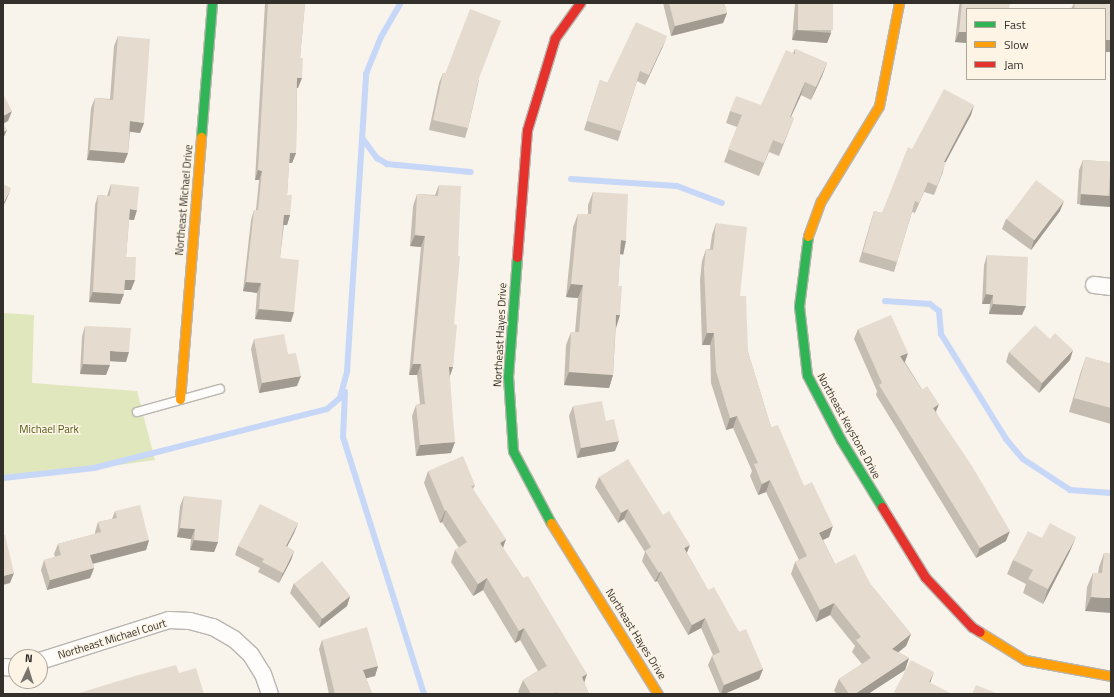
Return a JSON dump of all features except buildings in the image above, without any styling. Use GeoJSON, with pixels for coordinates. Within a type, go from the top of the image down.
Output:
{"type":"FeatureCollection","features":[{"type":"Feature","properties":{"kind":"street","name":"Northeast Michael Drive"},"geometry":{"type":"LineString","coordinates":[[180,400],[212,3]]}},
{"type":"Feature","properties":{"kind":"street","name":"Northeast Hayes Drive"},"geometry":{"type":"LineString","coordinates":[[580,3],[555,38],[532,107],[526,137],[508,376],[514,451],[539,504],[649,676],[658,694]]}},
{"type":"Feature","properties":{"kind":"street","name":"Northeast Keystone Drive"},"geometry":{"type":"LineString","coordinates":[[899,3],[879,106],[821,201],[805,244],[799,306],[807,375],[841,440],[925,577],[972,627],[1025,660],[1111,676]]}},
{"type":"Feature","properties":{"kind":"street"},"geometry":{"type":"LineString","coordinates":[[1094,285],[1111,286]]}},
{"type":"Feature","properties":{"kind":"street","name":"Northeast Michael Court"},"geometry":{"type":"LineString","coordinates":[[48,658],[169,620],[190,620],[213,627],[234,638],[251,655],[263,674],[270,694]]}},
{"type":"Feature","properties":{"kind":"lane"},"geometry":{"type":"LineString","coordinates":[[138,412],[220,389]]}},
{"type":"Feature","properties":{"kind":"green space","name":"Michael Park"},"geometry":{"type":"Polygon","coordinates":[[[3,313],[34,315],[32,383],[137,391],[155,460],[3,481],[3,313]]]}},
{"type":"Feature","properties":{"kind":"waterway"},"geometry":{"type":"LineString","coordinates":[[3,478],[94,468],[327,409],[340,398],[347,371],[366,74],[381,37],[401,3]]}},
{"type":"Feature","properties":{"kind":"waterway"},"geometry":{"type":"LineString","coordinates":[[363,139],[377,158],[387,164],[471,172]]}},
{"type":"Feature","properties":{"kind":"waterway"},"geometry":{"type":"LineString","coordinates":[[571,179],[677,186],[722,203]]}},
{"type":"Feature","properties":{"kind":"waterway"},"geometry":{"type":"LineString","coordinates":[[885,301],[930,304],[939,311],[941,334],[1006,439],[1023,459],[1070,490],[1111,493]]}},
{"type":"Feature","properties":{"kind":"waterway"},"geometry":{"type":"LineString","coordinates":[[345,392],[343,437],[424,694]]}},
{"type":"Feature","properties":{"kind":"traffic: fast"},"geometry":{"type":"LineString","coordinates":[[201,137],[212,3]]}},
{"type":"Feature","properties":{"kind":"traffic: fast"},"geometry":{"type":"LineString","coordinates":[[808,236],[799,306],[807,375],[841,440],[882,507]]}},
{"type":"Feature","properties":{"kind":"traffic: fast"},"geometry":{"type":"LineString","coordinates":[[517,257],[508,376],[513,451],[551,523]]}},
{"type":"Feature","properties":{"kind":"traffic: slow"},"geometry":{"type":"LineString","coordinates":[[808,236],[821,201],[879,106],[899,3]]}},
{"type":"Feature","properties":{"kind":"traffic: slow"},"geometry":{"type":"LineString","coordinates":[[180,399],[201,137]]}},
{"type":"Feature","properties":{"kind":"traffic: slow"},"geometry":{"type":"LineString","coordinates":[[551,523],[658,694]]}},
{"type":"Feature","properties":{"kind":"traffic: slow"},"geometry":{"type":"LineString","coordinates":[[980,632],[1025,660],[1111,676]]}},
{"type":"Feature","properties":{"kind":"traffic: jam"},"geometry":{"type":"LineString","coordinates":[[517,257],[527,130],[555,38],[580,3]]}},
{"type":"Feature","properties":{"kind":"traffic: jam"},"geometry":{"type":"LineString","coordinates":[[882,507],[925,577],[972,627],[980,632]]}}]}
